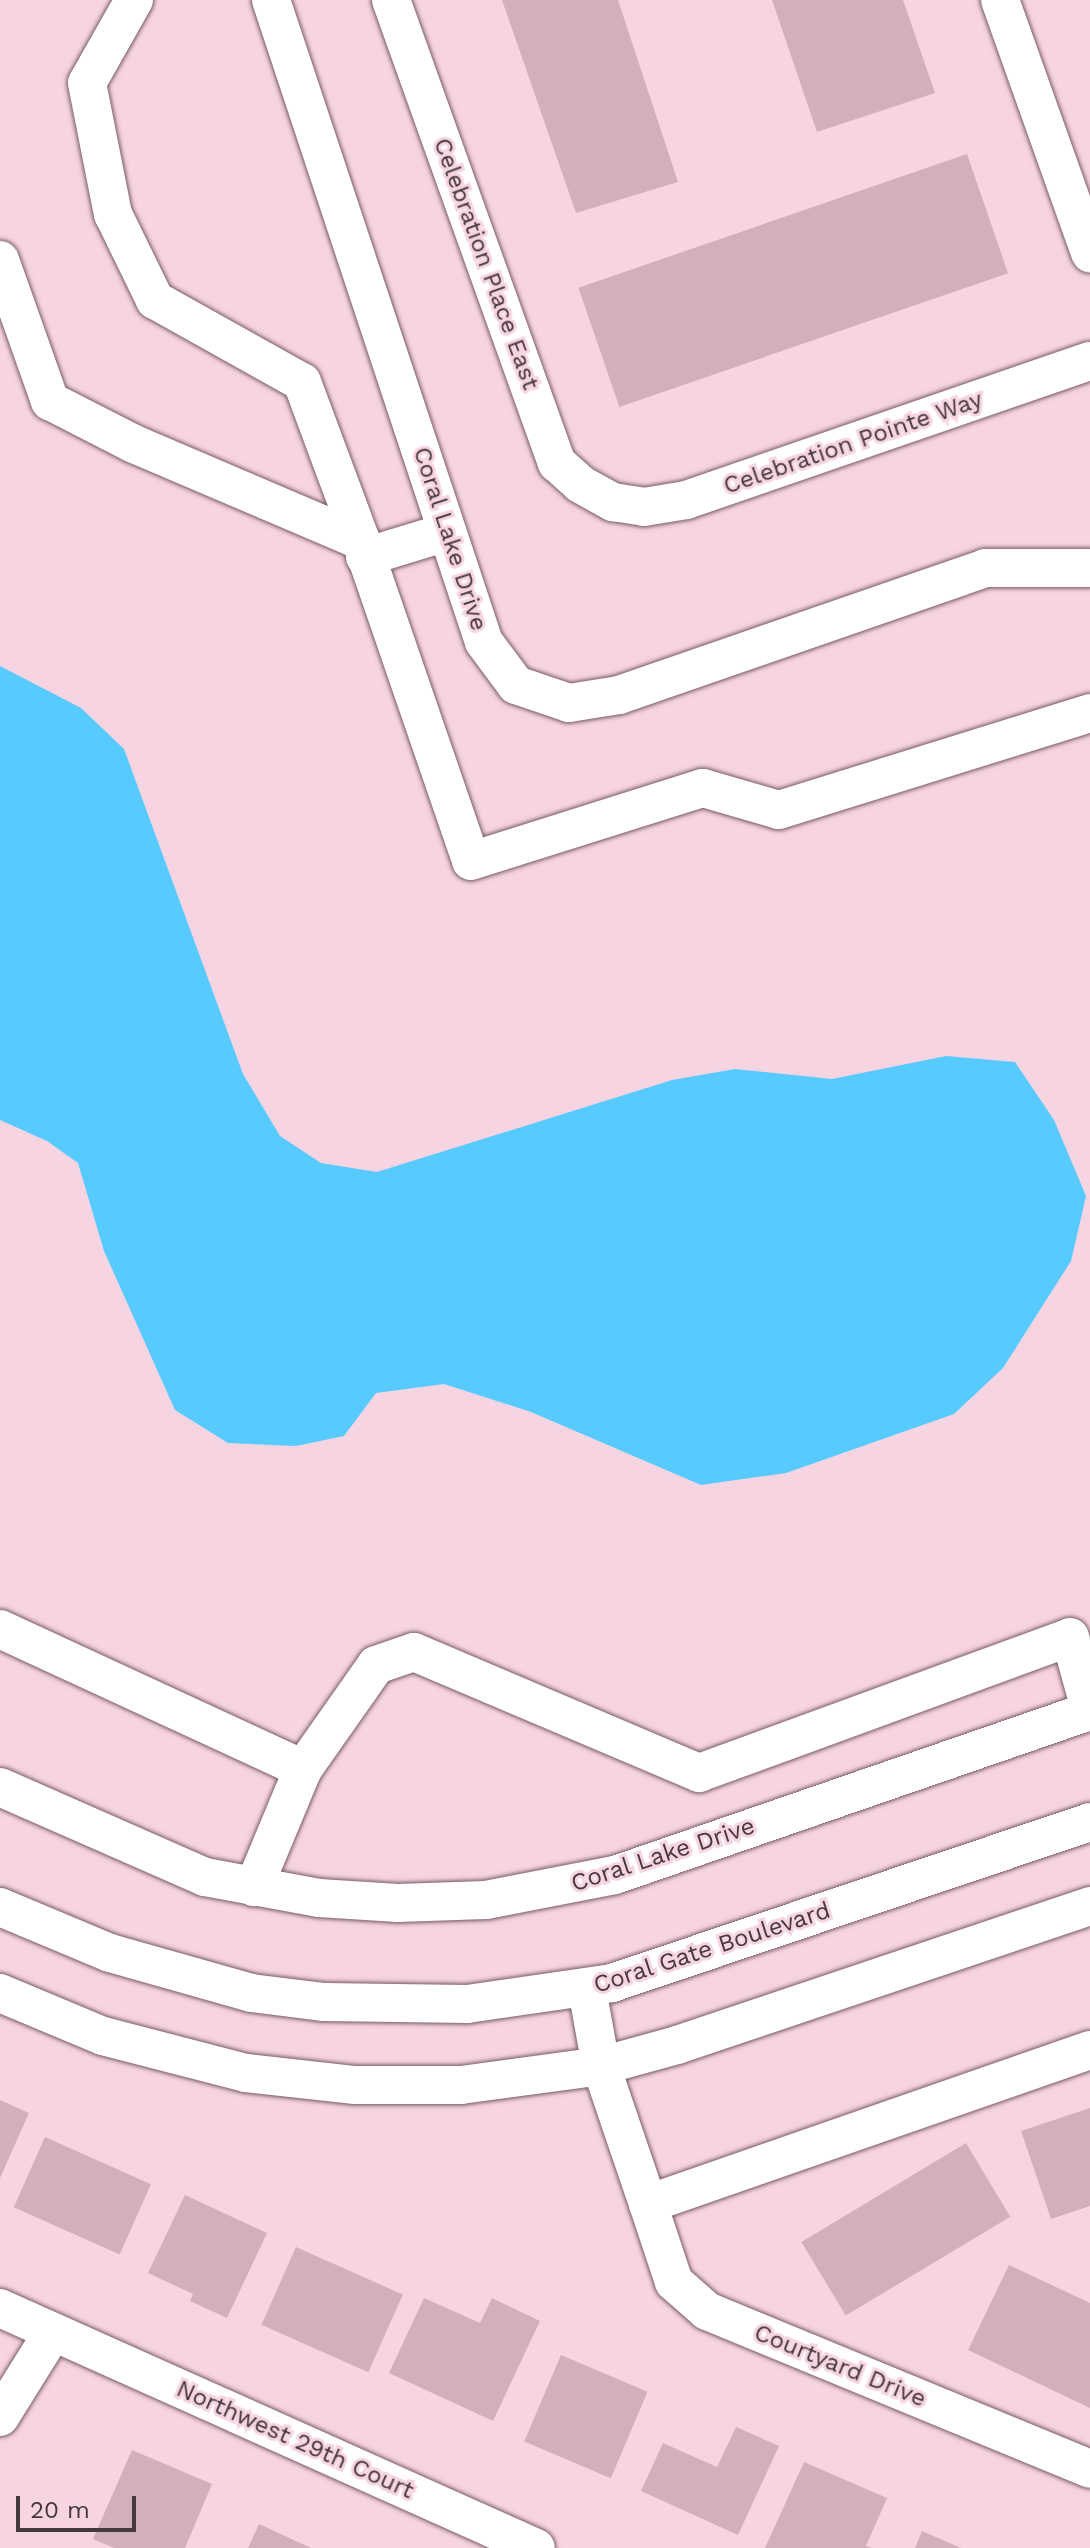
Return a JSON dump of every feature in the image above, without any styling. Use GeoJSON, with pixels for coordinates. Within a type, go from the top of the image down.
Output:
{"type":"FeatureCollection","features":[{"type":"Feature","properties":{"kind":"street"},"geometry":{"type":"LineString","coordinates":[[134,0],[87,83],[113,214],[155,300],[302,382],[471,861],[703,788],[779,810],[1090,713]]}},
{"type":"Feature","properties":{"kind":"street","name":"Coral Lake Drive"},"geometry":{"type":"LineString","coordinates":[[271,0],[484,642],[516,685],[569,703],[619,695],[985,568],[1090,568]]}},
{"type":"Feature","properties":{"kind":"street","name":"Celebration Place East"},"geometry":{"type":"LineString","coordinates":[[391,0],[557,463],[580,484],[613,502]]}},
{"type":"Feature","properties":{"kind":"street"},"geometry":{"type":"LineString","coordinates":[[1000,0],[1090,253]]}},
{"type":"Feature","properties":{"kind":"street"},"geometry":{"type":"LineString","coordinates":[[0,260],[50,401],[134,444],[363,549],[447,532]]}},
{"type":"Feature","properties":{"kind":"street","name":"Celebration Pointe Way"},"geometry":{"type":"LineString","coordinates":[[613,502],[644,507],[686,500],[1090,361]]}},
{"type":"Feature","properties":{"kind":"street"},"geometry":{"type":"LineString","coordinates":[[0,1629],[303,1769]]}},
{"type":"Feature","properties":{"kind":"street"},"geometry":{"type":"LineString","coordinates":[[254,1887],[303,1769],[376,1665],[414,1652],[699,1773],[1070,1637],[1090,1710]]}},
{"type":"Feature","properties":{"kind":"street","name":"Coral Lake Drive"},"geometry":{"type":"LineString","coordinates":[[0,1787],[205,1877],[254,1887],[398,1903],[486,1900],[615,1875],[1090,1710]]}},
{"type":"Feature","properties":{"kind":"street","name":"Coral Gate Boulevard"},"geometry":{"type":"LineString","coordinates":[[0,1907],[110,1953],[251,1993],[324,2002],[467,2004],[587,1989],[681,1963],[1090,1822]]}},
{"type":"Feature","properties":{"kind":"street"},"geometry":{"type":"LineString","coordinates":[[0,1993],[171,2057],[314,2081],[461,2085],[601,2066],[747,2023],[1090,1906]]}},
{"type":"Feature","properties":{"kind":"street","name":"Courtyard Drive"},"geometry":{"type":"LineString","coordinates":[[587,1989],[601,2066],[674,2282],[707,2311],[1090,2469]]}},
{"type":"Feature","properties":{"kind":"street"},"geometry":{"type":"LineString","coordinates":[[648,2204],[1090,2050]]}},
{"type":"Feature","properties":{"kind":"street","name":"Northwest 29th Court"},"geometry":{"type":"LineString","coordinates":[[0,2308],[536,2548]]}},
{"type":"Feature","properties":{"kind":"street"},"geometry":{"type":"LineString","coordinates":[[0,2417],[53,2332]]}},
{"type":"Feature","properties":{"kind":"water"},"geometry":{"type":"Polygon","coordinates":[[[0,666],[81,708],[124,749],[243,1074],[280,1136],[321,1163],[377,1172],[672,1080],[735,1069],[832,1079],[946,1056],[1015,1062],[1054,1120],[1086,1196],[1071,1261],[1003,1368],[954,1414],[786,1473],[701,1485],[531,1412],[444,1384],[376,1393],[344,1436],[296,1446],[228,1443],[175,1410],[104,1251],[78,1163],[47,1141],[0,1120],[0,666]]]}},
{"type":"Feature","properties":{"kind":"building"},"geometry":{"type":"Polygon","coordinates":[[[502,0],[618,0],[678,182],[576,213],[502,0]]]}},
{"type":"Feature","properties":{"kind":"building"},"geometry":{"type":"Polygon","coordinates":[[[772,0],[903,0],[935,93],[817,132],[772,0]]]}},
{"type":"Feature","properties":{"kind":"building"},"geometry":{"type":"Polygon","coordinates":[[[967,154],[1008,273],[619,407],[578,288],[967,154]]]}},
{"type":"Feature","properties":{"kind":"building"},"geometry":{"type":"Polygon","coordinates":[[[0,2100],[29,2113],[0,2178],[0,2100]]]}},
{"type":"Feature","properties":{"kind":"building"},"geometry":{"type":"Polygon","coordinates":[[[1090,2108],[1090,2206],[1051,2219],[1021,2131],[1090,2108]]]}},
{"type":"Feature","properties":{"kind":"building"},"geometry":{"type":"Polygon","coordinates":[[[45,2137],[151,2184],[120,2255],[14,2207],[45,2137]]]}},
{"type":"Feature","properties":{"kind":"building"},"geometry":{"type":"Polygon","coordinates":[[[966,2143],[1010,2217],[846,2316],[801,2242],[966,2143]]]}},
{"type":"Feature","properties":{"kind":"building"},"geometry":{"type":"Polygon","coordinates":[[[185,2195],[267,2233],[227,2318],[190,2301],[193,2294],[148,2273],[185,2195]]]}},
{"type":"Feature","properties":{"kind":"building"},"geometry":{"type":"Polygon","coordinates":[[[296,2247],[403,2295],[368,2372],[261,2325],[296,2247]]]}},
{"type":"Feature","properties":{"kind":"building"},"geometry":{"type":"Polygon","coordinates":[[[1009,2265],[1090,2303],[1090,2408],[968,2350],[1009,2265]]]}},
{"type":"Feature","properties":{"kind":"building"},"geometry":{"type":"Polygon","coordinates":[[[424,2298],[480,2323],[492,2298],[540,2321],[493,2421],[389,2373],[424,2298]]]}},
{"type":"Feature","properties":{"kind":"building"},"geometry":{"type":"Polygon","coordinates":[[[561,2355],[648,2392],[611,2478],[524,2442],[561,2355]]]}},
{"type":"Feature","properties":{"kind":"building"},"geometry":{"type":"Polygon","coordinates":[[[736,2427],[779,2446],[738,2535],[641,2491],[663,2443],[717,2467],[736,2427]]]}},
{"type":"Feature","properties":{"kind":"building"},"geometry":{"type":"Polygon","coordinates":[[[132,2450],[212,2484],[185,2548],[114,2548],[93,2539],[132,2450]]]}},
{"type":"Feature","properties":{"kind":"building"},"geometry":{"type":"Polygon","coordinates":[[[804,2462],[887,2498],[866,2546],[872,2548],[765,2548],[804,2462]]]}},
{"type":"Feature","properties":{"kind":"building"},"geometry":{"type":"Polygon","coordinates":[[[259,2524],[311,2548],[248,2548],[259,2524]]]}},
{"type":"Feature","properties":{"kind":"building"},"geometry":{"type":"Polygon","coordinates":[[[922,2531],[961,2548],[915,2548],[922,2531]]]}}]}
